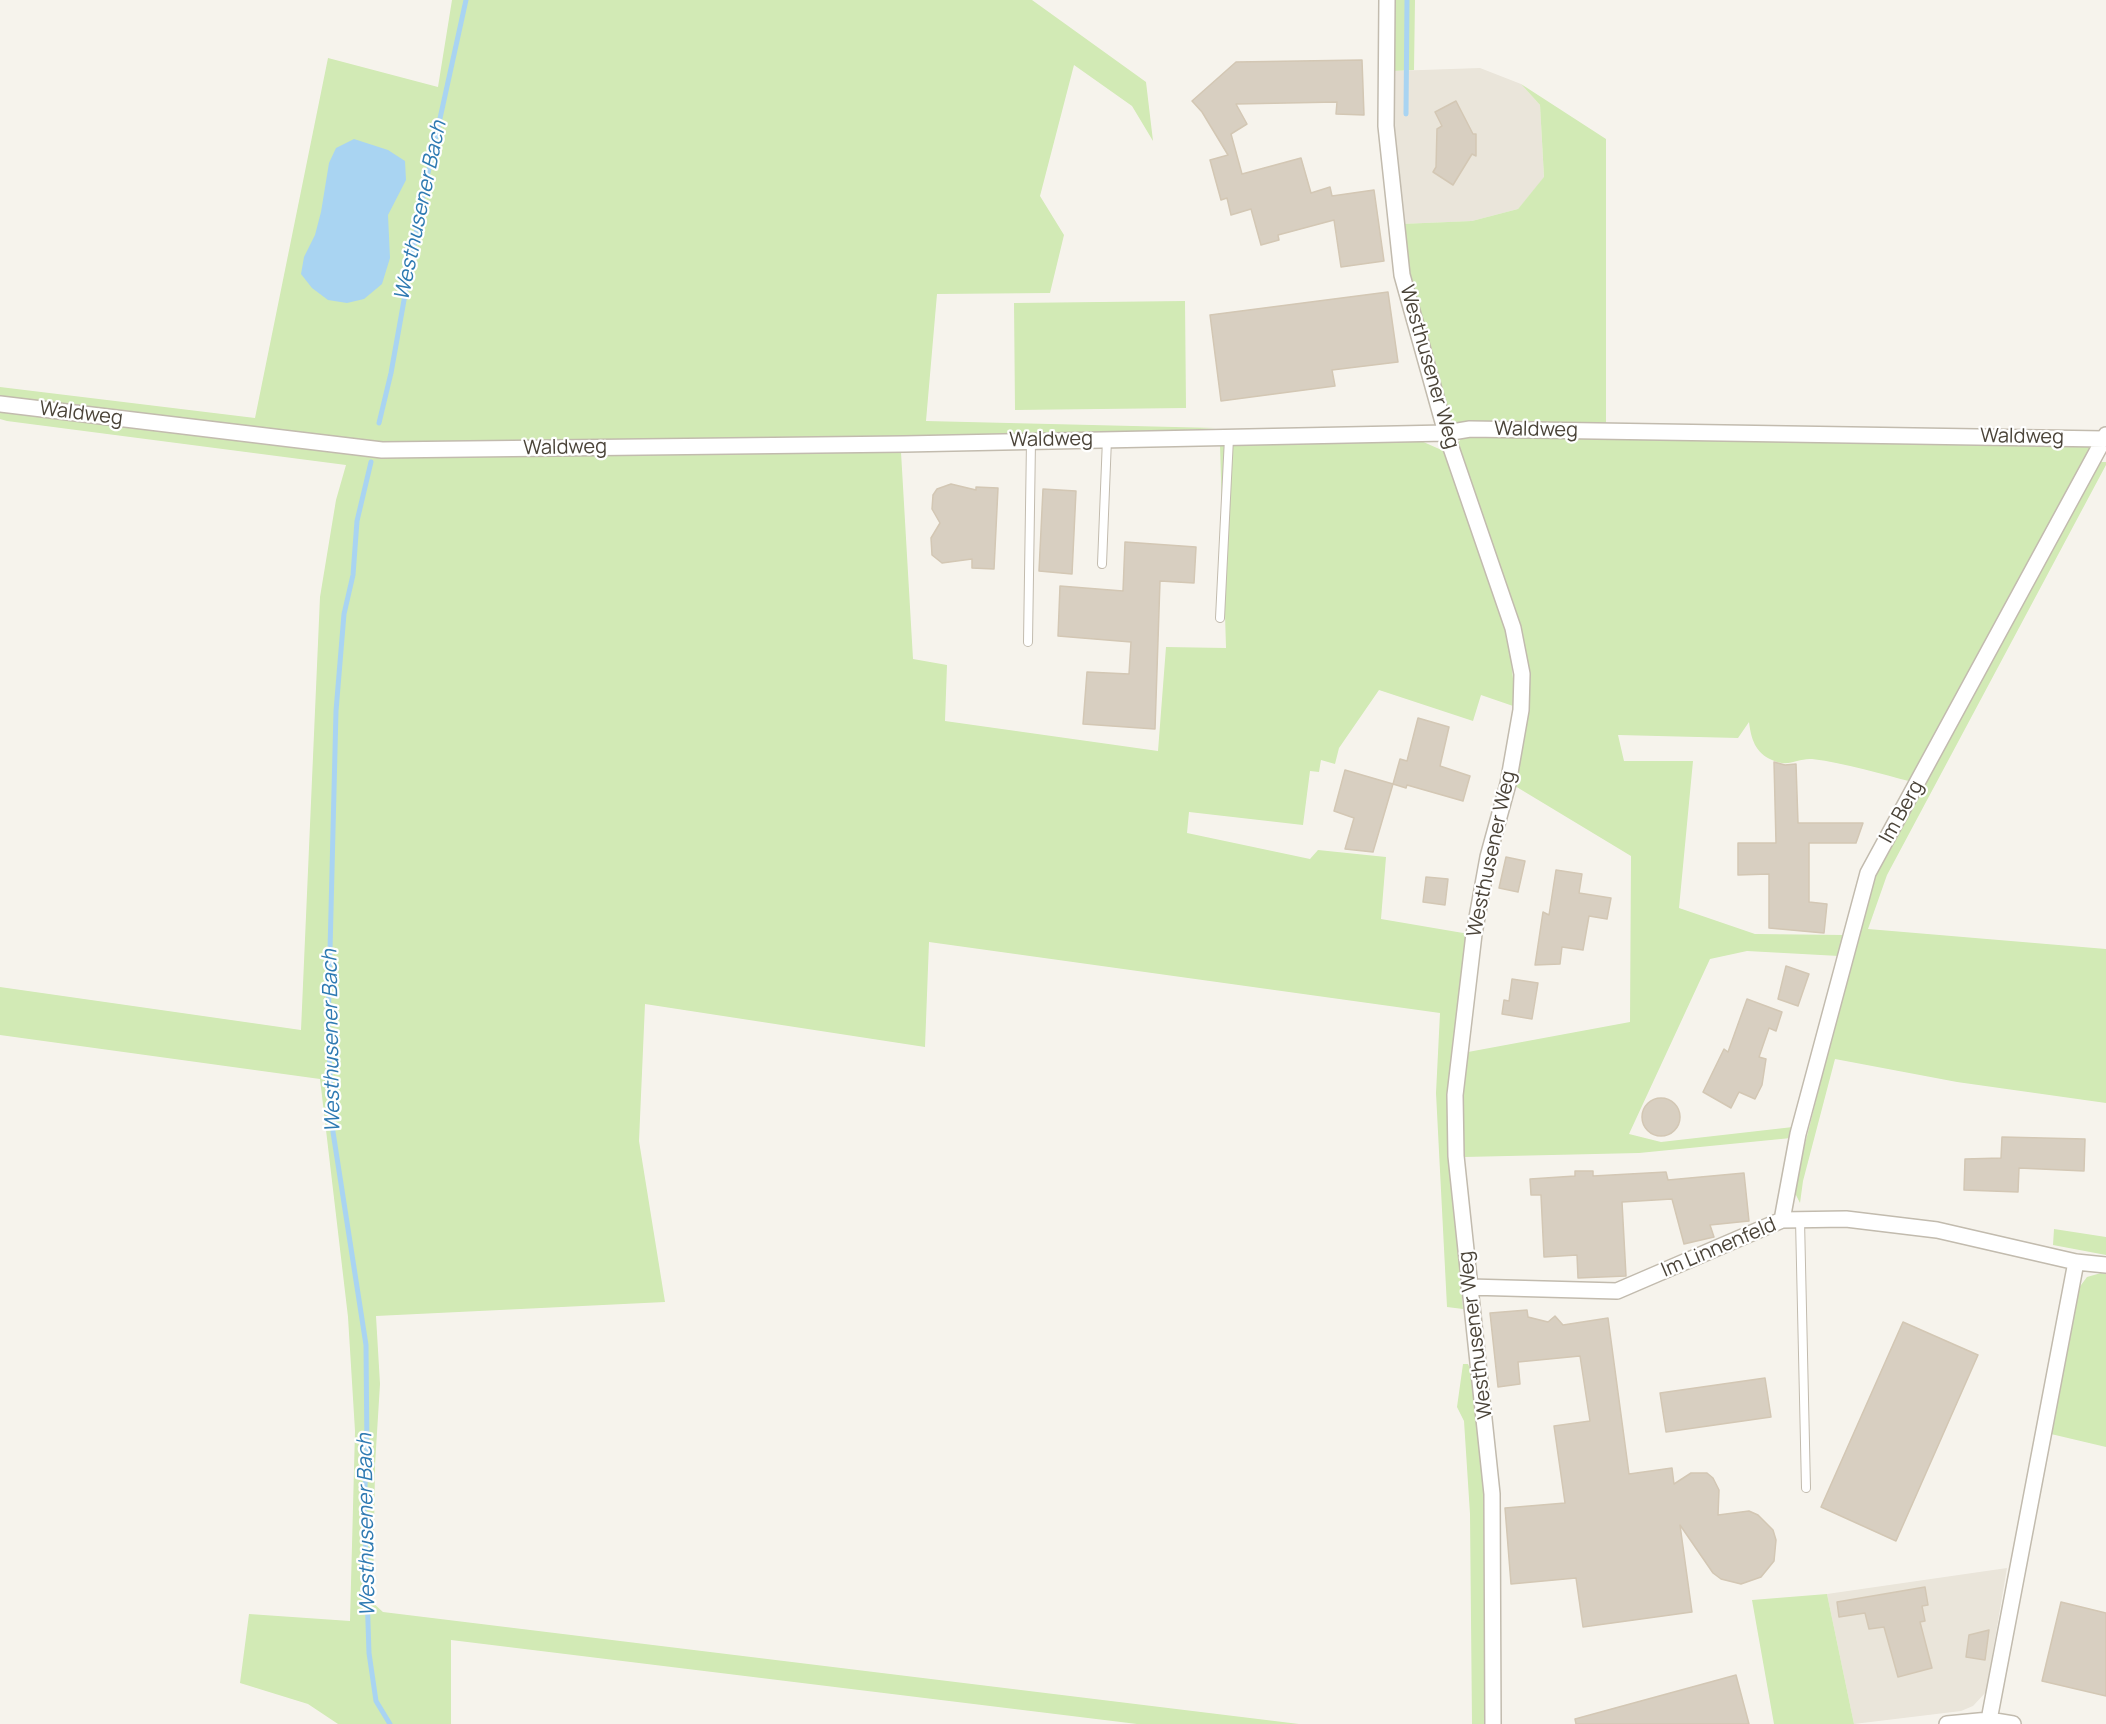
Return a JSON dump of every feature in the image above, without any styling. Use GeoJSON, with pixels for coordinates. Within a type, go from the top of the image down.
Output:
{"type":"FeatureCollection","features":[{"type":"Feature","properties":{"kind":"street","name":"Westhusener Weg"},"geometry":{"type":"LineString","coordinates":[[1387,0],[1386,126],[1389,171],[1402,274],[1446,433],[1513,628],[1522,674],[1521,710],[1514,752],[1488,857],[1474,934],[1455,1095],[1456,1156],[1469,1287],[1481,1372],[1492,1494],[1493,1724]]}},
{"type":"Feature","properties":{"kind":"street","name":"Waldweg"},"geometry":{"type":"LineString","coordinates":[[0,404],[382,450],[1230,438],[1446,433],[1470,429],[2105,437]]}},
{"type":"Feature","properties":{"kind":"street","name":"Im Berg"},"geometry":{"type":"LineString","coordinates":[[1782,1220],[1798,1134],[1868,873],[2105,437]]}},
{"type":"Feature","properties":{"kind":"street","name":"Im Linnenfeld"},"geometry":{"type":"LineString","coordinates":[[1469,1287],[1617,1290],[1782,1220],[1846,1219],[1937,1230],[2076,1262],[2106,1265]]}},
{"type":"Feature","properties":{"kind":"street"},"geometry":{"type":"LineString","coordinates":[[1989,1720],[2076,1262]]}},
{"type":"Feature","properties":{"kind":"street"},"geometry":{"type":"LineString","coordinates":[[1947,1724],[1989,1720],[2013,1724]]}},
{"type":"Feature","properties":{"kind":"lane"},"geometry":{"type":"LineString","coordinates":[[1220,618],[1230,438]]}},
{"type":"Feature","properties":{"kind":"lane"},"geometry":{"type":"LineString","coordinates":[[1102,564],[1107,439]]}},
{"type":"Feature","properties":{"kind":"lane"},"geometry":{"type":"LineString","coordinates":[[1028,642],[1031,441]]}},
{"type":"Feature","properties":{"kind":"lane"},"geometry":{"type":"LineString","coordinates":[[1800,1220],[1806,1488]]}},
{"type":"Feature","properties":{"kind":"shaded area"},"geometry":{"type":"Polygon","coordinates":[[[1480,68],[1521,84],[1540,105],[1544,178],[1518,209],[1472,221],[1401,224],[1392,127],[1393,71],[1480,68]]]}},
{"type":"Feature","properties":{"kind":"shaded area"},"geometry":{"type":"Polygon","coordinates":[[[2007,1568],[1986,1692],[1973,1706],[1961,1711],[1854,1724],[1827,1594],[2007,1568]]]}},
{"type":"Feature","properties":{"kind":"green space"},"geometry":{"type":"Polygon","coordinates":[[[452,0],[1032,0],[1146,82],[1153,141],[1132,106],[1074,65],[1040,196],[1064,235],[1050,293],[937,294],[926,421],[1216,428],[1104,435],[388,446],[0,398],[0,387],[255,418],[328,58],[438,87],[452,0]]]}},
{"type":"Feature","properties":{"kind":"green space"},"geometry":{"type":"Polygon","coordinates":[[[1394,0],[1415,0],[1414,70],[1393,71],[1394,0]]]}},
{"type":"Feature","properties":{"kind":"green space"},"geometry":{"type":"Polygon","coordinates":[[[1521,84],[1606,139],[1606,425],[1460,425],[1452,423],[1447,415],[1411,282],[1401,224],[1472,221],[1518,209],[1544,177],[1540,105],[1521,84]]]}},
{"type":"Feature","properties":{"kind":"green space"},"geometry":{"type":"Polygon","coordinates":[[[1185,301],[1186,408],[1015,410],[1014,303],[1185,301]]]}},
{"type":"Feature","properties":{"kind":"green space"},"geometry":{"type":"Polygon","coordinates":[[[0,408],[349,453],[901,452],[913,659],[947,665],[945,721],[1158,751],[1166,647],[1226,648],[1220,445],[1419,440],[1446,452],[1508,631],[1516,707],[1481,695],[1473,721],[1379,690],[1339,748],[1335,764],[1321,760],[1319,772],[1310,771],[1303,825],[1189,812],[1187,833],[1310,859],[1318,850],[1386,857],[1381,919],[1469,934],[1447,1099],[1463,1309],[1447,1307],[1436,1093],[1440,1013],[929,942],[925,1047],[645,1004],[639,1141],[665,1302],[376,1316],[380,1384],[375,1465],[373,1603],[383,1612],[1299,1724],[1137,1724],[451,1640],[451,1724],[338,1724],[308,1704],[240,1683],[249,1614],[350,1621],[355,1431],[348,1317],[320,1079],[0,1035],[0,987],[301,1030],[320,597],[336,500],[346,465],[7,421],[0,419],[0,408]]]}},
{"type":"Feature","properties":{"kind":"green space"},"geometry":{"type":"Polygon","coordinates":[[[1463,436],[2096,445],[1913,782],[1812,759],[1788,763],[1778,762],[1766,757],[1758,749],[1749,722],[1738,738],[1618,735],[1624,761],[1693,761],[1679,908],[1755,934],[1844,935],[1839,956],[1747,951],[1710,959],[1629,1134],[1661,1142],[1793,1127],[1791,1138],[1639,1153],[1464,1157],[1462,1097],[1468,1052],[1630,1022],[1631,856],[1515,786],[1528,674],[1521,630],[1458,443],[1463,436]]]}},
{"type":"Feature","properties":{"kind":"green space"},"geometry":{"type":"Polygon","coordinates":[[[2098,462],[2106,462],[2106,465],[1887,875],[1868,929],[2106,949],[2106,1103],[1957,1082],[1835,1059],[1803,1181],[1800,1203],[1795,1193],[1796,1180],[1872,877],[2098,462]]]}},
{"type":"Feature","properties":{"kind":"green space"},"geometry":{"type":"Polygon","coordinates":[[[2054,1229],[2106,1237],[2106,1255],[2053,1245],[2054,1229]]]}},
{"type":"Feature","properties":{"kind":"green space"},"geometry":{"type":"Polygon","coordinates":[[[2106,1274],[2106,1447],[2051,1434],[2078,1289],[2087,1277],[2106,1274]]]}},
{"type":"Feature","properties":{"kind":"green space"},"geometry":{"type":"Polygon","coordinates":[[[1463,1364],[1468,1364],[1474,1377],[1484,1493],[1486,1724],[1472,1724],[1470,1514],[1464,1421],[1457,1407],[1463,1364]]]}},
{"type":"Feature","properties":{"kind":"green space"},"geometry":{"type":"Polygon","coordinates":[[[1827,1594],[1854,1724],[1774,1724],[1752,1600],[1827,1594]]]}},
{"type":"Feature","properties":{"kind":"water"},"geometry":{"type":"Polygon","coordinates":[[[354,139],[388,150],[405,161],[406,180],[388,215],[390,258],[382,284],[364,299],[347,303],[328,300],[312,288],[301,274],[304,257],[315,235],[321,212],[329,163],[336,148],[354,139]]]}},
{"type":"Feature","properties":{"kind":"building"},"geometry":{"type":"Polygon","coordinates":[[[1362,60],[1364,115],[1336,114],[1337,102],[1236,104],[1247,124],[1231,134],[1242,174],[1301,158],[1311,193],[1330,187],[1332,196],[1374,190],[1384,261],[1341,267],[1334,220],[1278,235],[1279,240],[1261,245],[1251,209],[1231,215],[1227,198],[1221,200],[1210,160],[1228,155],[1202,112],[1192,101],[1236,62],[1362,60]]]}},
{"type":"Feature","properties":{"kind":"building"},"geometry":{"type":"Polygon","coordinates":[[[1456,101],[1473,134],[1476,134],[1476,156],[1472,154],[1453,185],[1433,172],[1436,167],[1437,129],[1442,126],[1435,112],[1456,101]]]}},
{"type":"Feature","properties":{"kind":"building"},"geometry":{"type":"Polygon","coordinates":[[[1388,292],[1398,362],[1332,370],[1335,386],[1221,401],[1210,315],[1388,292]]]}},
{"type":"Feature","properties":{"kind":"building"},"geometry":{"type":"Polygon","coordinates":[[[951,484],[976,490],[976,487],[998,488],[994,569],[972,568],[972,559],[942,563],[932,555],[931,538],[940,523],[932,509],[933,495],[937,489],[951,484]]]}},
{"type":"Feature","properties":{"kind":"building"},"geometry":{"type":"Polygon","coordinates":[[[1043,489],[1076,491],[1072,574],[1039,571],[1043,489]]]}},
{"type":"Feature","properties":{"kind":"building"},"geometry":{"type":"Polygon","coordinates":[[[1125,542],[1196,547],[1194,583],[1160,581],[1155,729],[1083,724],[1087,672],[1129,674],[1131,642],[1058,636],[1060,586],[1123,591],[1125,542]]]}},
{"type":"Feature","properties":{"kind":"building"},"geometry":{"type":"Polygon","coordinates":[[[1418,718],[1449,727],[1440,766],[1470,776],[1463,801],[1407,785],[1406,788],[1393,784],[1400,759],[1407,761],[1418,718]]]}},
{"type":"Feature","properties":{"kind":"building"},"geometry":{"type":"Polygon","coordinates":[[[1774,762],[1785,765],[1796,764],[1798,823],[1863,823],[1856,843],[1809,843],[1809,902],[1827,904],[1824,933],[1769,928],[1769,874],[1738,875],[1738,843],[1776,843],[1774,762]]]}},
{"type":"Feature","properties":{"kind":"building"},"geometry":{"type":"Polygon","coordinates":[[[1345,770],[1393,784],[1373,852],[1345,849],[1354,818],[1334,811],[1345,770]]]}},
{"type":"Feature","properties":{"kind":"building"},"geometry":{"type":"Polygon","coordinates":[[[1506,857],[1525,861],[1518,892],[1499,888],[1506,857]]]}},
{"type":"Feature","properties":{"kind":"building"},"geometry":{"type":"Polygon","coordinates":[[[1556,870],[1582,874],[1579,893],[1611,898],[1607,919],[1589,916],[1583,950],[1562,947],[1560,964],[1535,965],[1543,912],[1549,915],[1556,870]]]}},
{"type":"Feature","properties":{"kind":"building"},"geometry":{"type":"Polygon","coordinates":[[[1426,877],[1448,879],[1445,905],[1423,902],[1426,877]]]}},
{"type":"Feature","properties":{"kind":"building"},"geometry":{"type":"Polygon","coordinates":[[[1786,966],[1809,974],[1798,1006],[1778,999],[1786,966]]]}},
{"type":"Feature","properties":{"kind":"building"},"geometry":{"type":"Polygon","coordinates":[[[1512,979],[1538,983],[1532,1019],[1502,1014],[1504,1000],[1509,1001],[1512,979]]]}},
{"type":"Feature","properties":{"kind":"building"},"geometry":{"type":"Polygon","coordinates":[[[1747,999],[1782,1012],[1776,1031],[1769,1028],[1759,1057],[1766,1059],[1762,1085],[1755,1099],[1739,1092],[1731,1108],[1703,1092],[1724,1049],[1728,1052],[1747,999]]]}},
{"type":"Feature","properties":{"kind":"building"},"geometry":{"type":"Polygon","coordinates":[[[1661,1098],[1674,1104],[1680,1117],[1674,1130],[1661,1136],[1648,1130],[1642,1117],[1648,1104],[1661,1098]]]}},
{"type":"Feature","properties":{"kind":"building"},"geometry":{"type":"Polygon","coordinates":[[[2002,1137],[2085,1139],[2084,1171],[2019,1168],[2018,1192],[1964,1190],[1965,1159],[2001,1158],[2002,1137]]]}},
{"type":"Feature","properties":{"kind":"building"},"geometry":{"type":"Polygon","coordinates":[[[1575,1171],[1593,1171],[1593,1176],[1666,1172],[1668,1180],[1744,1173],[1749,1221],[1710,1225],[1714,1237],[1684,1244],[1672,1199],[1622,1202],[1626,1276],[1578,1278],[1577,1255],[1544,1257],[1541,1195],[1531,1195],[1530,1179],[1575,1176],[1575,1171]]]}},
{"type":"Feature","properties":{"kind":"building"},"geometry":{"type":"Polygon","coordinates":[[[1527,1310],[1528,1317],[1548,1322],[1555,1316],[1563,1325],[1608,1318],[1629,1474],[1672,1468],[1674,1484],[1691,1473],[1707,1473],[1713,1478],[1719,1490],[1718,1515],[1749,1511],[1758,1515],[1773,1530],[1776,1540],[1774,1561],[1761,1577],[1741,1584],[1721,1579],[1713,1573],[1680,1525],[1692,1612],[1583,1627],[1576,1578],[1511,1584],[1505,1508],[1565,1503],[1554,1426],[1590,1421],[1580,1356],[1518,1362],[1520,1384],[1498,1387],[1490,1313],[1527,1310]]]}},
{"type":"Feature","properties":{"kind":"building"},"geometry":{"type":"Polygon","coordinates":[[[1903,1322],[1978,1355],[1896,1541],[1821,1507],[1903,1322]]]}},
{"type":"Feature","properties":{"kind":"building"},"geometry":{"type":"Polygon","coordinates":[[[1765,1378],[1771,1417],[1666,1432],[1660,1393],[1765,1378]]]}},
{"type":"Feature","properties":{"kind":"building"},"geometry":{"type":"Polygon","coordinates":[[[1925,1587],[1928,1605],[1922,1606],[1925,1621],[1920,1622],[1932,1668],[1898,1677],[1884,1627],[1869,1629],[1865,1613],[1839,1617],[1837,1602],[1925,1587]]]}},
{"type":"Feature","properties":{"kind":"building"},"geometry":{"type":"Polygon","coordinates":[[[2061,1602],[2106,1613],[2106,1696],[2042,1681],[2061,1602]]]}},
{"type":"Feature","properties":{"kind":"building"},"geometry":{"type":"Polygon","coordinates":[[[1989,1630],[1985,1660],[1966,1657],[1969,1635],[1989,1630]]]}},
{"type":"Feature","properties":{"kind":"building"},"geometry":{"type":"Polygon","coordinates":[[[1736,1675],[1749,1724],[1576,1724],[1575,1719],[1736,1675]]]}},
{"type":"Feature","properties":{"kind":"waterway","name":"Westhusener Bach"},"geometry":{"type":"LineString","coordinates":[[379,423],[391,373],[421,205],[466,0]]}},
{"type":"Feature","properties":{"kind":"waterway"},"geometry":{"type":"LineString","coordinates":[[1406,114],[1407,0]]}},
{"type":"Feature","properties":{"kind":"waterway","name":"Westhusener Bach"},"geometry":{"type":"LineString","coordinates":[[371,462],[357,521],[353,575],[344,614],[336,711],[328,1030],[333,1132],[366,1345],[367,1454],[364,1502],[369,1653],[376,1701],[390,1724]]}}]}
